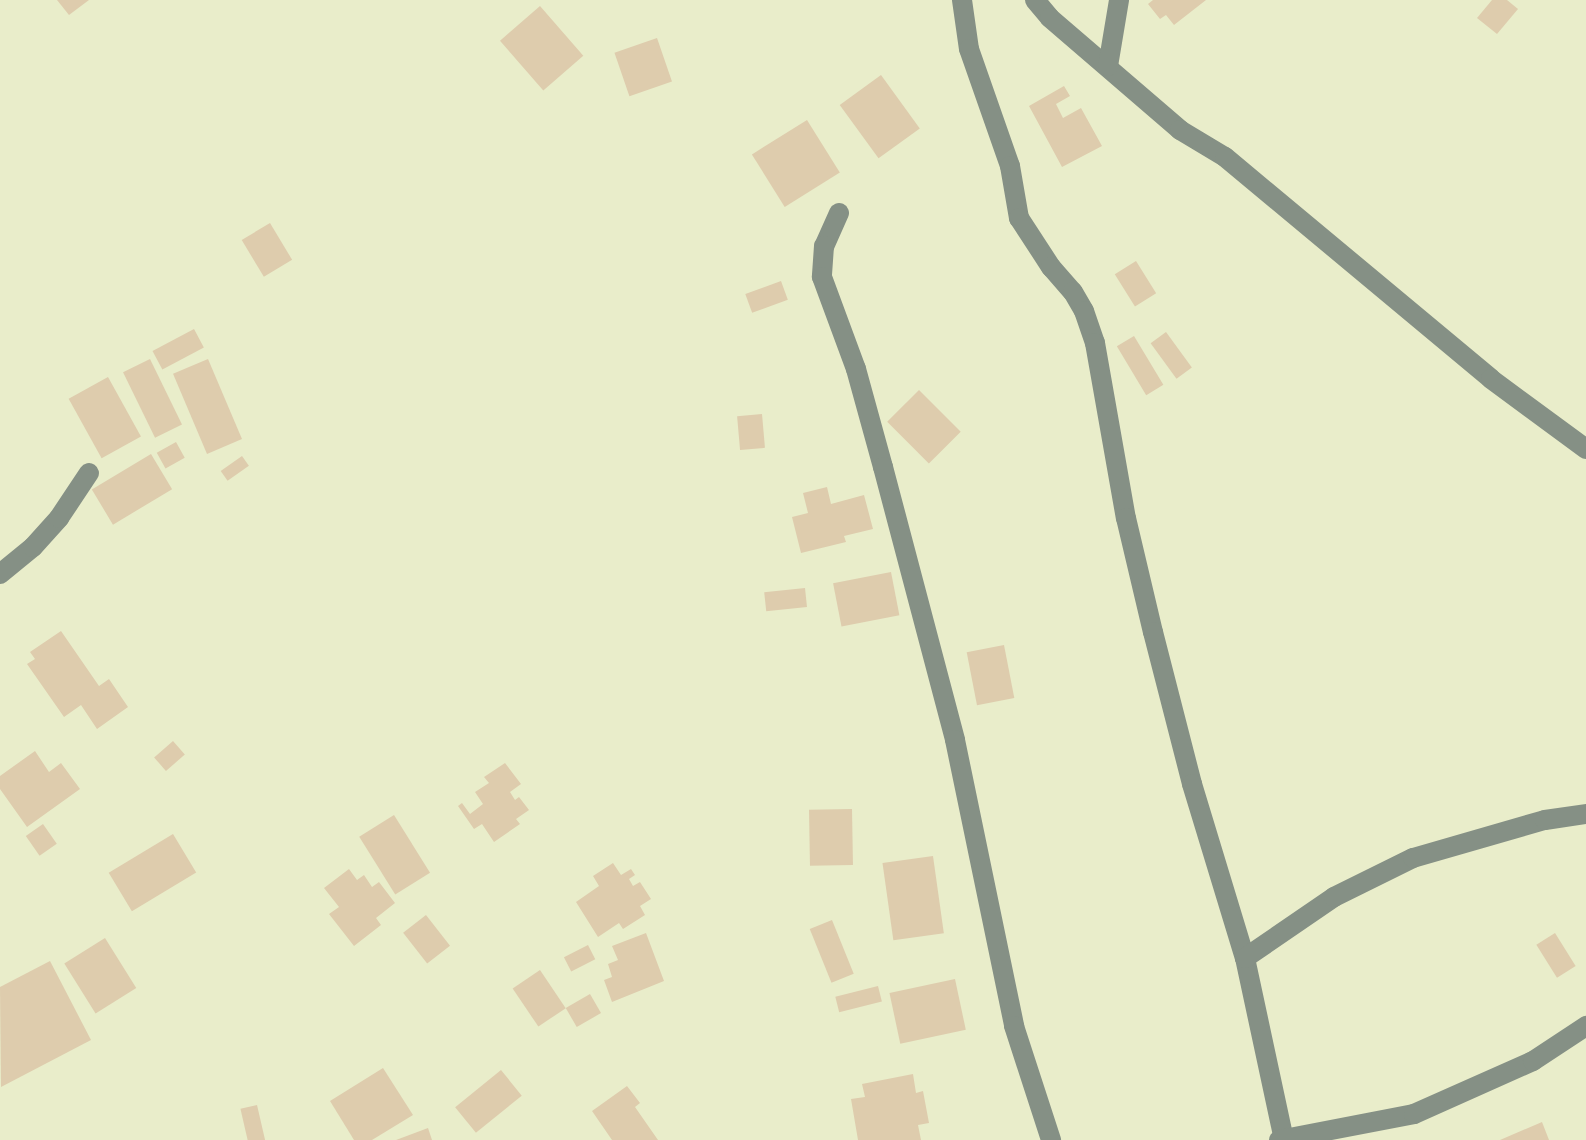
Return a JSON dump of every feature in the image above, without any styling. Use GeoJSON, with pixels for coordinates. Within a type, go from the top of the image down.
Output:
{"type":"FeatureCollection","features":[{"type":"Feature","properties":{"kind":"street"},"geometry":{"type":"LineString","coordinates":[[962,0],[969,49],[1010,166],[1019,218],[1051,267],[1073,292],[1084,311],[1095,343],[1126,518],[1156,647],[1192,784],[1245,958],[1282,1140],[1414,1114],[1533,1061],[1586,1026]]}},
{"type":"Feature","properties":{"kind":"street"},"geometry":{"type":"LineString","coordinates":[[1035,0],[1050,18],[1180,130],[1225,157],[1491,379],[1586,449]]}},
{"type":"Feature","properties":{"kind":"street"},"geometry":{"type":"LineString","coordinates":[[1108,66],[1119,0]]}},
{"type":"Feature","properties":{"kind":"street"},"geometry":{"type":"LineString","coordinates":[[839,213],[824,246],[822,277],[856,369],[883,467],[955,740],[1014,1026],[1051,1140]]}},
{"type":"Feature","properties":{"kind":"street"},"geometry":{"type":"LineString","coordinates":[[0,574],[33,547],[42,533],[59,518],[89,473]]}},
{"type":"Feature","properties":{"kind":"street"},"geometry":{"type":"LineString","coordinates":[[1245,958],[1334,897],[1413,858],[1545,820],[1586,814]]}},
{"type":"Feature","properties":{"kind":"building"},"geometry":{"type":"Polygon","coordinates":[[[57,0],[89,0],[69,15],[57,0]]]}},
{"type":"Feature","properties":{"kind":"building"},"geometry":{"type":"Polygon","coordinates":[[[1153,0],[1206,0],[1174,25],[1166,15],[1160,19],[1148,4],[1153,0]]]}},
{"type":"Feature","properties":{"kind":"building"},"geometry":{"type":"Polygon","coordinates":[[[1492,0],[1507,0],[1518,9],[1497,34],[1477,18],[1492,0]]]}},
{"type":"Feature","properties":{"kind":"building"},"geometry":{"type":"Polygon","coordinates":[[[540,6],[583,56],[543,91],[500,41],[540,6]]]}},
{"type":"Feature","properties":{"kind":"building"},"geometry":{"type":"Polygon","coordinates":[[[657,38],[672,81],[629,96],[614,53],[657,38]]]}},
{"type":"Feature","properties":{"kind":"building"},"geometry":{"type":"Polygon","coordinates":[[[881,75],[920,128],[879,158],[840,105],[881,75]]]}},
{"type":"Feature","properties":{"kind":"building"},"geometry":{"type":"Polygon","coordinates":[[[1064,86],[1070,96],[1056,104],[1063,118],[1081,108],[1102,146],[1062,167],[1029,106],[1064,86]]]}},
{"type":"Feature","properties":{"kind":"building"},"geometry":{"type":"Polygon","coordinates":[[[807,120],[840,173],[785,207],[752,154],[807,120]]]}},
{"type":"Feature","properties":{"kind":"building"},"geometry":{"type":"Polygon","coordinates":[[[270,223],[292,260],[264,277],[242,240],[270,223]]]}},
{"type":"Feature","properties":{"kind":"building"},"geometry":{"type":"Polygon","coordinates":[[[1136,261],[1156,293],[1135,306],[1115,274],[1136,261]]]}},
{"type":"Feature","properties":{"kind":"building"},"geometry":{"type":"Polygon","coordinates":[[[781,281],[788,300],[752,313],[745,294],[781,281]]]}},
{"type":"Feature","properties":{"kind":"building"},"geometry":{"type":"Polygon","coordinates":[[[194,329],[204,348],[162,370],[153,351],[194,329]]]}},
{"type":"Feature","properties":{"kind":"building"},"geometry":{"type":"Polygon","coordinates":[[[1166,332],[1192,368],[1176,379],[1151,343],[1166,332]]]}},
{"type":"Feature","properties":{"kind":"building"},"geometry":{"type":"Polygon","coordinates":[[[1134,336],[1163,385],[1146,395],[1117,346],[1134,336]]]}},
{"type":"Feature","properties":{"kind":"building"},"geometry":{"type":"Polygon","coordinates":[[[150,359],[182,425],[155,438],[123,372],[150,359]]]}},
{"type":"Feature","properties":{"kind":"building"},"geometry":{"type":"Polygon","coordinates":[[[208,359],[242,439],[207,454],[173,374],[208,359]]]}},
{"type":"Feature","properties":{"kind":"building"},"geometry":{"type":"Polygon","coordinates":[[[108,377],[141,436],[102,458],[69,399],[108,377]]]}},
{"type":"Feature","properties":{"kind":"building"},"geometry":{"type":"Polygon","coordinates":[[[919,390],[961,432],[929,464],[887,422],[919,390]]]}},
{"type":"Feature","properties":{"kind":"building"},"geometry":{"type":"Polygon","coordinates":[[[762,414],[765,448],[740,450],[737,416],[762,414]]]}},
{"type":"Feature","properties":{"kind":"building"},"geometry":{"type":"Polygon","coordinates":[[[176,442],[185,458],[165,468],[157,453],[176,442]]]}},
{"type":"Feature","properties":{"kind":"building"},"geometry":{"type":"Polygon","coordinates":[[[151,454],[172,489],[113,525],[92,490],[151,454]]]}},
{"type":"Feature","properties":{"kind":"building"},"geometry":{"type":"Polygon","coordinates":[[[242,456],[249,466],[228,481],[221,471],[242,456]]]}},
{"type":"Feature","properties":{"kind":"building"},"geometry":{"type":"Polygon","coordinates":[[[827,487],[831,504],[864,495],[873,529],[844,536],[846,542],[801,553],[792,517],[808,513],[803,493],[827,487]]]}},
{"type":"Feature","properties":{"kind":"building"},"geometry":{"type":"Polygon","coordinates":[[[891,572],[899,615],[841,626],[833,583],[891,572]]]}},
{"type":"Feature","properties":{"kind":"building"},"geometry":{"type":"Polygon","coordinates":[[[805,588],[807,607],[766,611],[764,592],[805,588]]]}},
{"type":"Feature","properties":{"kind":"building"},"geometry":{"type":"Polygon","coordinates":[[[61,631],[99,686],[109,679],[128,707],[97,729],[81,705],[64,717],[27,664],[35,659],[30,652],[61,631]]]}},
{"type":"Feature","properties":{"kind":"building"},"geometry":{"type":"Polygon","coordinates":[[[1004,645],[1014,698],[977,705],[967,652],[1004,645]]]}},
{"type":"Feature","properties":{"kind":"building"},"geometry":{"type":"Polygon","coordinates":[[[173,741],[185,755],[166,771],[154,757],[173,741]]]}},
{"type":"Feature","properties":{"kind":"building"},"geometry":{"type":"Polygon","coordinates":[[[35,751],[49,772],[61,763],[80,789],[27,827],[0,789],[0,776],[35,751]]]}},
{"type":"Feature","properties":{"kind":"building"},"geometry":{"type":"Polygon","coordinates":[[[505,763],[521,784],[510,792],[515,800],[519,797],[529,810],[516,819],[520,824],[494,842],[482,824],[474,829],[458,806],[462,803],[470,814],[483,804],[475,792],[489,783],[484,777],[505,763]]]}},
{"type":"Feature","properties":{"kind":"building"},"geometry":{"type":"Polygon","coordinates":[[[852,809],[853,865],[810,866],[809,810],[852,809]]]}},
{"type":"Feature","properties":{"kind":"building"},"geometry":{"type":"Polygon","coordinates":[[[394,815],[430,873],[395,894],[359,837],[394,815]]]}},
{"type":"Feature","properties":{"kind":"building"},"geometry":{"type":"Polygon","coordinates":[[[43,824],[57,844],[40,856],[26,836],[43,824]]]}},
{"type":"Feature","properties":{"kind":"building"},"geometry":{"type":"Polygon","coordinates":[[[173,834],[196,873],[132,911],[109,873],[173,834]]]}},
{"type":"Feature","properties":{"kind":"building"},"geometry":{"type":"Polygon","coordinates":[[[933,856],[944,933],[893,940],[882,863],[933,856]]]}},
{"type":"Feature","properties":{"kind":"building"},"geometry":{"type":"Polygon","coordinates":[[[613,863],[621,875],[631,869],[635,875],[629,879],[633,886],[640,882],[651,899],[640,906],[645,915],[623,929],[619,923],[598,937],[576,902],[599,886],[593,876],[613,863]]]}},
{"type":"Feature","properties":{"kind":"building"},"geometry":{"type":"Polygon","coordinates":[[[349,869],[357,880],[364,875],[372,887],[379,882],[395,903],[376,918],[381,925],[354,946],[329,914],[339,907],[324,888],[349,869]]]}},
{"type":"Feature","properties":{"kind":"building"},"geometry":{"type":"Polygon","coordinates":[[[426,915],[450,946],[427,964],[403,933],[426,915]]]}},
{"type":"Feature","properties":{"kind":"building"},"geometry":{"type":"Polygon","coordinates":[[[832,920],[854,974],[831,983],[810,929],[832,920]]]}},
{"type":"Feature","properties":{"kind":"building"},"geometry":{"type":"Polygon","coordinates":[[[646,933],[664,981],[612,1002],[604,980],[612,977],[608,964],[618,960],[612,946],[646,933]]]}},
{"type":"Feature","properties":{"kind":"building"},"geometry":{"type":"Polygon","coordinates":[[[1555,933],[1576,966],[1557,978],[1536,945],[1555,933]]]}},
{"type":"Feature","properties":{"kind":"building"},"geometry":{"type":"Polygon","coordinates":[[[105,938],[136,988],[96,1013],[64,963],[105,938]]]}},
{"type":"Feature","properties":{"kind":"building"},"geometry":{"type":"Polygon","coordinates":[[[588,945],[595,959],[571,972],[564,957],[588,945]]]}},
{"type":"Feature","properties":{"kind":"building"},"geometry":{"type":"Polygon","coordinates":[[[50,961],[91,1040],[1,1087],[0,987],[50,961]]]}},
{"type":"Feature","properties":{"kind":"building"},"geometry":{"type":"Polygon","coordinates":[[[540,970],[566,1008],[538,1027],[513,988],[540,970]]]}},
{"type":"Feature","properties":{"kind":"building"},"geometry":{"type":"Polygon","coordinates":[[[955,979],[966,1030],[900,1044],[889,993],[955,979]]]}},
{"type":"Feature","properties":{"kind":"building"},"geometry":{"type":"Polygon","coordinates":[[[878,986],[882,1002],[839,1012],[835,997],[878,986]]]}},
{"type":"Feature","properties":{"kind":"building"},"geometry":{"type":"Polygon","coordinates":[[[590,994],[601,1013],[577,1027],[566,1008],[590,994]]]}},
{"type":"Feature","properties":{"kind":"building"},"geometry":{"type":"Polygon","coordinates":[[[383,1068],[413,1115],[372,1140],[354,1140],[330,1101],[383,1068]]]}},
{"type":"Feature","properties":{"kind":"building"},"geometry":{"type":"Polygon","coordinates":[[[501,1070],[522,1096],[476,1133],[455,1107],[501,1070]]]}},
{"type":"Feature","properties":{"kind":"building"},"geometry":{"type":"Polygon","coordinates":[[[913,1074],[916,1093],[923,1091],[929,1123],[918,1125],[921,1140],[858,1140],[851,1099],[865,1097],[862,1084],[913,1074]]]}},
{"type":"Feature","properties":{"kind":"building"},"geometry":{"type":"Polygon","coordinates":[[[627,1086],[640,1103],[635,1107],[658,1140],[612,1140],[592,1111],[627,1086]]]}},
{"type":"Feature","properties":{"kind":"building"},"geometry":{"type":"Polygon","coordinates":[[[257,1105],[265,1140],[248,1140],[240,1109],[257,1105]]]}},
{"type":"Feature","properties":{"kind":"building"},"geometry":{"type":"Polygon","coordinates":[[[1542,1122],[1549,1140],[1500,1140],[1542,1122]]]}},
{"type":"Feature","properties":{"kind":"building"},"geometry":{"type":"Polygon","coordinates":[[[428,1128],[432,1140],[396,1140],[428,1128]]]}}]}
